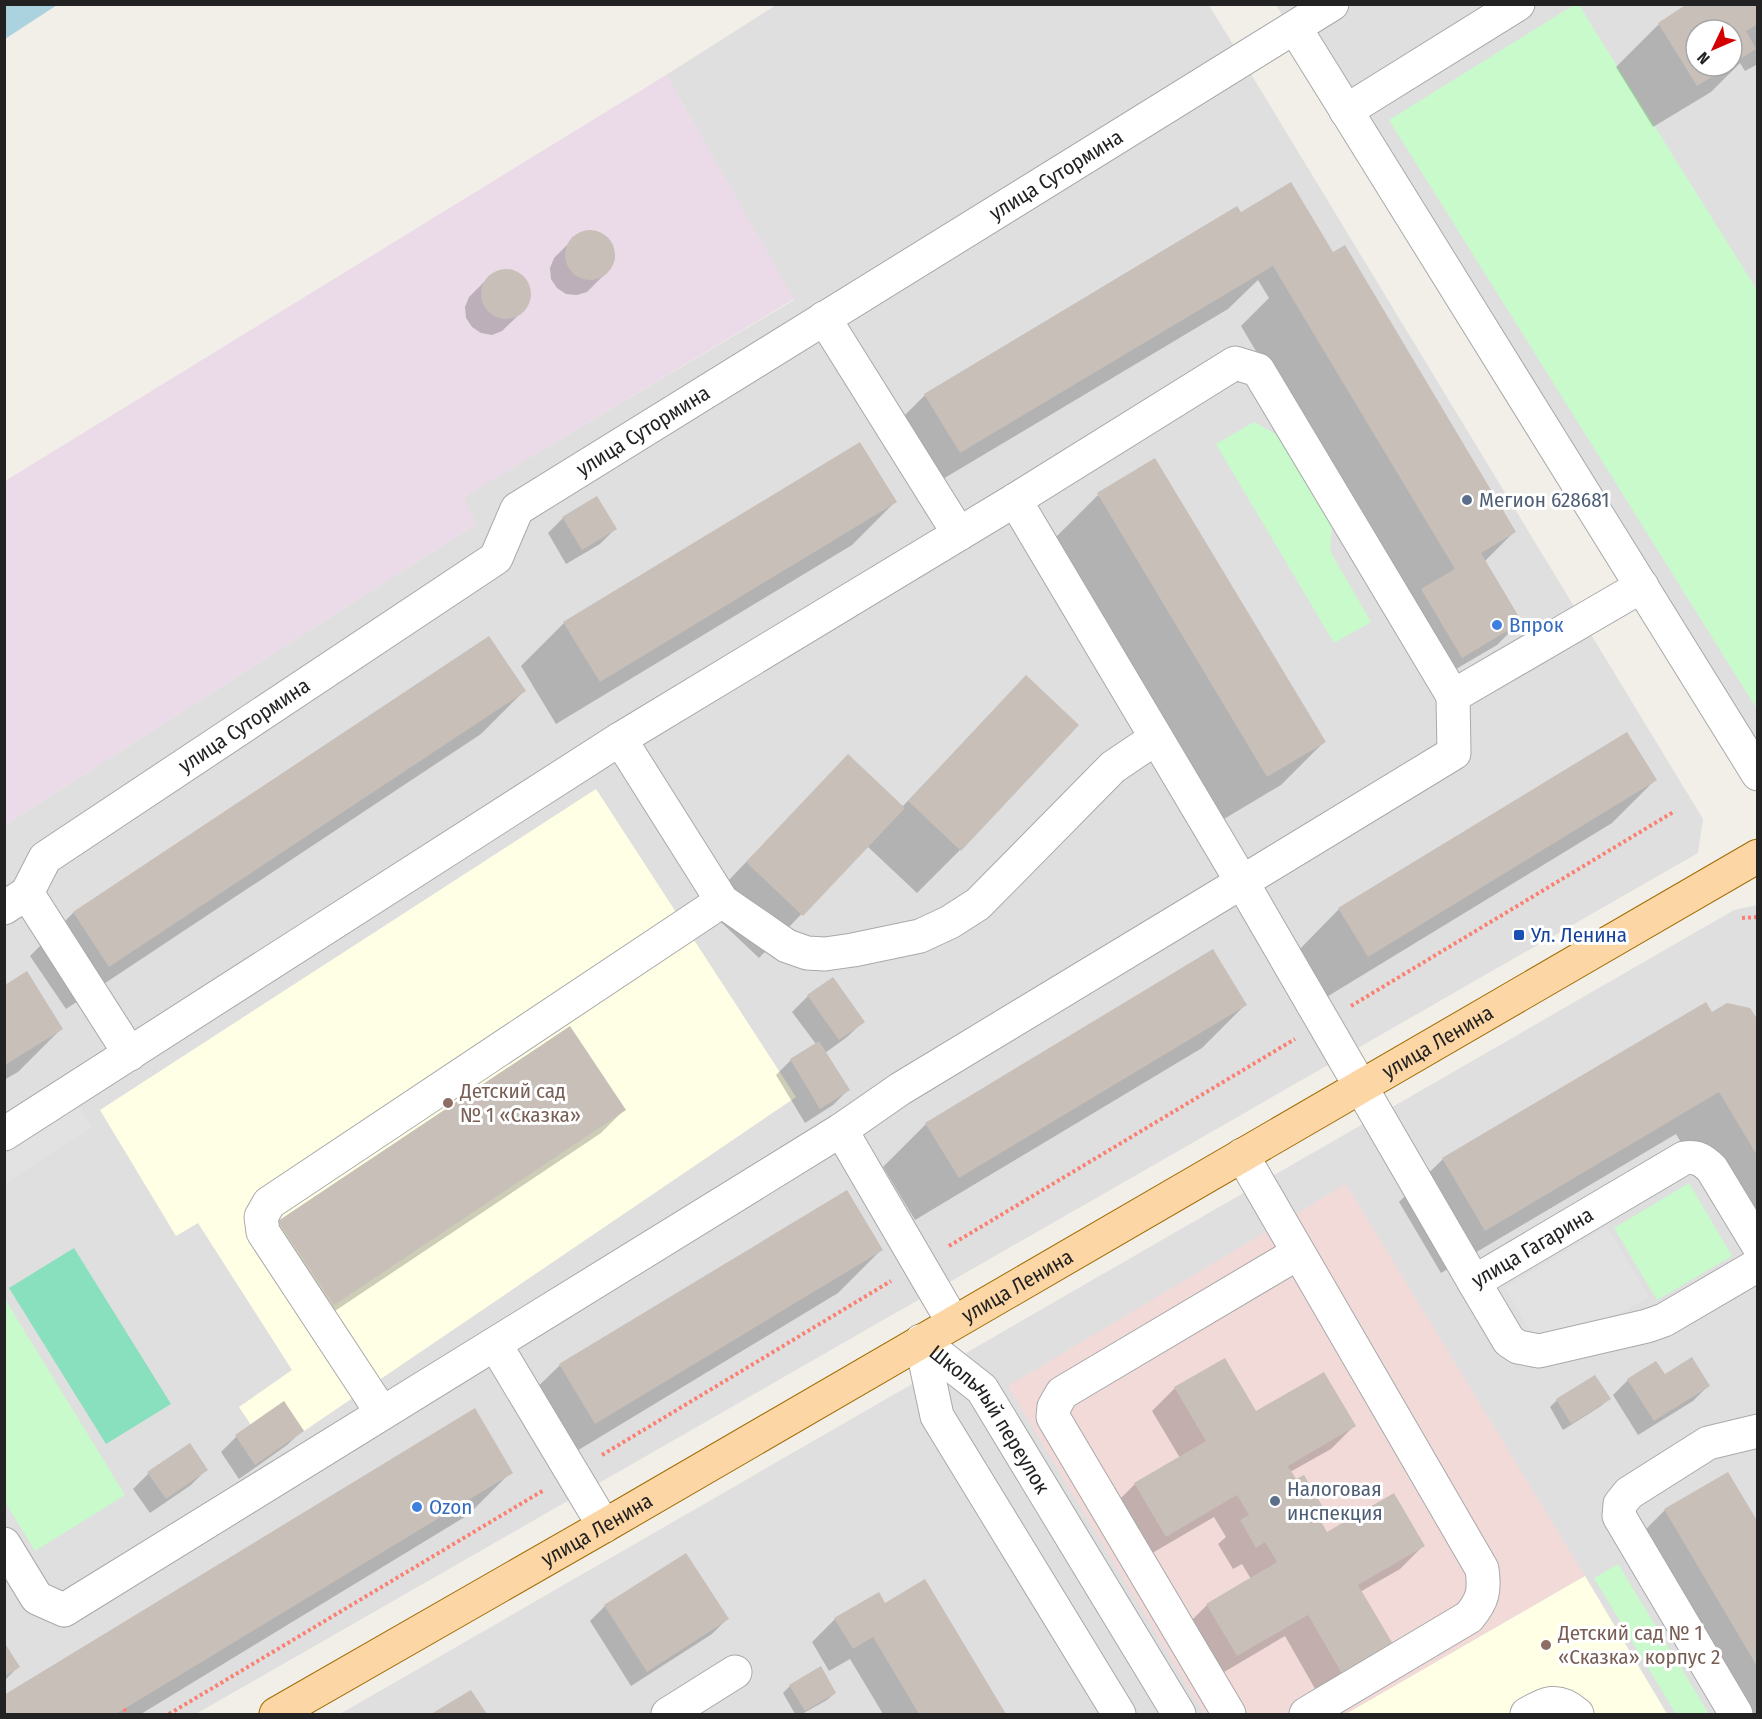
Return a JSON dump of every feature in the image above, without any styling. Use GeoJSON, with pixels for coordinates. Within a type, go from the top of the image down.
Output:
{"type":"FeatureCollection","features":[{"type":"Feature","properties":{"kind":"main road","name":"улица Ленина"},"geometry":{"type":"LineString","coordinates":[[286,1712],[1758,856]]}},
{"type":"Feature","properties":{"kind":"street","name":"улица Сутормина"},"geometry":{"type":"LineString","coordinates":[[16,900],[45,858],[496,558],[517,509],[1332,4]]}},
{"type":"Feature","properties":{"kind":"street"},"geometry":{"type":"LineString","coordinates":[[1346,111],[1518,4]]}},
{"type":"Feature","properties":{"kind":"street"},"geometry":{"type":"LineString","coordinates":[[1295,28],[1758,774]]}},
{"type":"Feature","properties":{"kind":"street"},"geometry":{"type":"LineString","coordinates":[[824,318],[959,534]]}},
{"type":"Feature","properties":{"kind":"street"},"geometry":{"type":"LineString","coordinates":[[4,1134],[620,739],[1015,500],[1234,363],[1258,370],[1453,696],[1454,753],[900,1089],[841,1130],[64,1610],[37,1598],[4,1544]]}},
{"type":"Feature","properties":{"kind":"street","name":"улица Гагарина"},"geometry":{"type":"LineString","coordinates":[[1015,500],[1242,882],[1474,1282],[1684,1158],[1694,1157],[1703,1160],[1712,1169],[1758,1245]]}},
{"type":"Feature","properties":{"kind":"street"},"geometry":{"type":"LineString","coordinates":[[1453,696],[1642,586]]}},
{"type":"Feature","properties":{"kind":"street"},"geometry":{"type":"LineString","coordinates":[[620,739],[722,901],[787,946],[807,953],[825,954],[920,936],[950,922],[978,904],[1113,767],[1156,738]]}},
{"type":"Feature","properties":{"kind":"street"},"geometry":{"type":"LineString","coordinates":[[16,900],[129,1054]]}},
{"type":"Feature","properties":{"kind":"street"},"geometry":{"type":"LineString","coordinates":[[382,1413],[262,1232],[261,1217],[268,1203],[722,901]]}},
{"type":"Feature","properties":{"kind":"street"},"geometry":{"type":"LineString","coordinates":[[841,1130],[954,1322]]}},
{"type":"Feature","properties":{"kind":"street"},"geometry":{"type":"LineString","coordinates":[[1242,1155],[1482,1569],[1484,1586],[1480,1603],[1469,1617],[1306,1714]]}},
{"type":"Feature","properties":{"kind":"street"},"geometry":{"type":"LineString","coordinates":[[1229,1714],[1053,1418],[1054,1407],[1062,1393],[1298,1253]]}},
{"type":"Feature","properties":{"kind":"street"},"geometry":{"type":"LineString","coordinates":[[1474,1282],[1509,1341],[1518,1347],[1539,1351],[1664,1320],[1758,1265]]}},
{"type":"Feature","properties":{"kind":"street","name":"Школьный переулок"},"geometry":{"type":"LineString","coordinates":[[921,1341],[937,1416],[1119,1714]]}},
{"type":"Feature","properties":{"kind":"street","name":"Школьный переулок"},"geometry":{"type":"LineString","coordinates":[[921,1341],[982,1389],[1179,1714]]}},
{"type":"Feature","properties":{"kind":"street"},"geometry":{"type":"LineString","coordinates":[[495,1344],[604,1526]]}},
{"type":"Feature","properties":{"kind":"street"},"geometry":{"type":"LineString","coordinates":[[1736,1714],[1619,1516],[1620,1504],[1629,1493],[1708,1443],[1758,1431]]}},
{"type":"Feature","properties":{"kind":"street"},"geometry":{"type":"LineString","coordinates":[[668,1714],[735,1672]]}},
{"type":"Feature","properties":{"kind":"street"},"geometry":{"type":"LineString","coordinates":[[1527,1714],[1547,1703],[1558,1703],[1577,1714]]}},
{"type":"Feature","properties":{"kind":"path"},"geometry":{"type":"LineString","coordinates":[[1742,918],[1758,917]]}},
{"type":"Feature","properties":{"kind":"path"},"geometry":{"type":"LineString","coordinates":[[124,1709],[128,1714]]}},
{"type":"Feature","properties":{"kind":"shaded area"},"geometry":{"type":"Polygon","coordinates":[[[776,5],[1209,5],[1703,819],[1698,853],[196,1714],[5,1714],[5,825],[476,524],[463,497],[794,300],[666,75],[776,5]]]}},
{"type":"Feature","properties":{"kind":"shaded area"},"geometry":{"type":"Polygon","coordinates":[[[1276,5],[1757,5],[1757,784],[1276,5]]]}},
{"type":"Feature","properties":{"kind":"shaded area"},"geometry":{"type":"Polygon","coordinates":[[[666,75],[794,299],[464,497],[476,524],[5,825],[5,481],[666,75]]]}},
{"type":"Feature","properties":{"kind":"shaded area","name":"Детский сад № 1 «Сказка»"},"geometry":{"type":"Polygon","coordinates":[[[596,789],[796,1097],[304,1431],[284,1402],[251,1425],[239,1407],[292,1370],[198,1223],[176,1236],[100,1110],[596,789]]]}},
{"type":"Feature","properties":{"kind":"shaded area"},"geometry":{"type":"Polygon","coordinates":[[[1757,905],[1757,1714],[340,1714],[1734,910],[1757,905]]]}},
{"type":"Feature","properties":{"kind":"shaded area"},"geometry":{"type":"Polygon","coordinates":[[[78,1105],[92,1127],[5,1184],[5,1153],[78,1105]]]}},
{"type":"Feature","properties":{"kind":"shaded area"},"geometry":{"type":"Polygon","coordinates":[[[1346,1184],[1585,1576],[1346,1714],[1204,1714],[1008,1386],[1346,1184]]]}},
{"type":"Feature","properties":{"kind":"shaded area"},"geometry":{"type":"Polygon","coordinates":[[[1607,1227],[1649,1297],[1608,1320],[1533,1335],[1505,1288],[1607,1227]]]}},
{"type":"Feature","properties":{"kind":"shaded area","name":"Детский сад № 1 «Сказка» корпус 2"},"geometry":{"type":"Polygon","coordinates":[[[1585,1576],[1667,1714],[1346,1714],[1585,1576]]]}},
{"type":"Feature","properties":{"kind":"green space"},"geometry":{"type":"Polygon","coordinates":[[[1574,5],[1579,5],[1757,290],[1757,709],[1389,120],[1574,5]]]}},
{"type":"Feature","properties":{"kind":"green space"},"geometry":{"type":"Polygon","coordinates":[[[1254,422],[1279,436],[1332,525],[1330,551],[1371,622],[1334,643],[1216,444],[1254,422]]]}},
{"type":"Feature","properties":{"kind":"green space"},"geometry":{"type":"Polygon","coordinates":[[[1689,1183],[1732,1256],[1657,1300],[1614,1228],[1689,1183]]]}},
{"type":"Feature","properties":{"kind":"green space"},"geometry":{"type":"Polygon","coordinates":[[[74,1248],[171,1404],[106,1444],[9,1288],[74,1248]]]}},
{"type":"Feature","properties":{"kind":"green space"},"geometry":{"type":"Polygon","coordinates":[[[5,1299],[125,1495],[35,1551],[5,1502],[5,1299]]]}},
{"type":"Feature","properties":{"kind":"green space"},"geometry":{"type":"Polygon","coordinates":[[[1618,1564],[1709,1714],[1676,1714],[1594,1578],[1618,1564]]]}},
{"type":"Feature","properties":{"kind":"water"},"geometry":{"type":"Polygon","coordinates":[[[5,4],[57,4],[57,5],[5,39],[5,4]]]}},
{"type":"Feature","properties":{"kind":"building"},"geometry":{"type":"Polygon","coordinates":[[[1687,4],[1758,4],[1758,24],[1746,31],[1756,49],[1744,56],[1744,18],[1684,18],[1684,65],[1658,23],[1687,4]]]}},
{"type":"Feature","properties":{"kind":"building"},"geometry":{"type":"Polygon","coordinates":[[[1692,78],[1710,78],[1697,86],[1692,78]]]}},
{"type":"Feature","properties":{"kind":"building"},"geometry":{"type":"Polygon","coordinates":[[[1291,182],[1333,252],[1345,245],[1516,532],[1481,553],[1522,622],[1462,658],[1421,589],[1455,569],[1273,266],[960,453],[924,394],[1237,206],[1241,212],[1291,182]]]}},
{"type":"Feature","properties":{"kind":"building"},"geometry":{"type":"Polygon","coordinates":[[[585,230],[595,230],[608,237],[615,250],[615,260],[608,273],[595,280],[585,280],[576,276],[569,269],[565,260],[565,250],[569,241],[576,234],[585,230]]]}},
{"type":"Feature","properties":{"kind":"building"},"geometry":{"type":"Polygon","coordinates":[[[501,269],[511,269],[524,276],[531,289],[531,299],[524,312],[511,319],[501,319],[492,315],[485,308],[481,299],[481,289],[485,280],[492,273],[501,269]]]}},
{"type":"Feature","properties":{"kind":"building"},"geometry":{"type":"Polygon","coordinates":[[[860,442],[897,502],[600,682],[563,622],[860,442]]]}},
{"type":"Feature","properties":{"kind":"building"},"geometry":{"type":"Polygon","coordinates":[[[1155,458],[1326,742],[1267,777],[1097,493],[1155,458]]]}},
{"type":"Feature","properties":{"kind":"building"},"geometry":{"type":"Polygon","coordinates":[[[597,496],[617,529],[582,550],[562,517],[597,496]]]}},
{"type":"Feature","properties":{"kind":"building"},"geometry":{"type":"Polygon","coordinates":[[[489,636],[526,691],[109,967],[73,912],[489,636]]]}},
{"type":"Feature","properties":{"kind":"building"},"geometry":{"type":"Polygon","coordinates":[[[1026,675],[1079,725],[961,851],[908,801],[1026,675]]]}},
{"type":"Feature","properties":{"kind":"building"},"geometry":{"type":"Polygon","coordinates":[[[1627,732],[1657,780],[1368,957],[1338,908],[1627,732]]]}},
{"type":"Feature","properties":{"kind":"building"},"geometry":{"type":"Polygon","coordinates":[[[848,754],[905,808],[803,916],[746,862],[848,754]]]}},
{"type":"Feature","properties":{"kind":"building"},"geometry":{"type":"Polygon","coordinates":[[[1213,949],[1247,1005],[959,1178],[925,1123],[1213,949]]]}},
{"type":"Feature","properties":{"kind":"building"},"geometry":{"type":"Polygon","coordinates":[[[27,971],[63,1029],[5,1065],[5,985],[27,971]]]}},
{"type":"Feature","properties":{"kind":"building"},"geometry":{"type":"Polygon","coordinates":[[[833,977],[865,1022],[839,1040],[807,995],[833,977]]]}},
{"type":"Feature","properties":{"kind":"building"},"geometry":{"type":"Polygon","coordinates":[[[1706,1002],[1712,1012],[1727,1003],[1750,1008],[1758,1020],[1758,1157],[1719,1092],[1485,1231],[1442,1158],[1706,1002]]]}},
{"type":"Feature","properties":{"kind":"building"},"geometry":{"type":"Polygon","coordinates":[[[570,1026],[626,1110],[334,1305],[278,1221],[570,1026]]]}},
{"type":"Feature","properties":{"kind":"building"},"geometry":{"type":"Polygon","coordinates":[[[819,1041],[850,1090],[820,1109],[790,1059],[819,1041]]]}},
{"type":"Feature","properties":{"kind":"building"},"geometry":{"type":"Polygon","coordinates":[[[847,1190],[883,1250],[595,1424],[559,1364],[847,1190]]]}},
{"type":"Feature","properties":{"kind":"building"},"geometry":{"type":"Polygon","coordinates":[[[1692,1357],[1710,1386],[1654,1421],[1627,1379],[1656,1361],[1665,1374],[1692,1357]]]}},
{"type":"Feature","properties":{"kind":"building"},"geometry":{"type":"Polygon","coordinates":[[[1225,1358],[1256,1411],[1324,1372],[1356,1426],[1288,1466],[1296,1479],[1304,1475],[1327,1514],[1319,1518],[1327,1532],[1394,1493],[1425,1546],[1358,1585],[1396,1649],[1345,1679],[1308,1615],[1237,1656],[1206,1604],[1277,1562],[1265,1542],[1256,1548],[1240,1520],[1249,1515],[1237,1495],[1166,1537],[1134,1483],[1206,1441],[1174,1387],[1225,1358]]]}},
{"type":"Feature","properties":{"kind":"building"},"geometry":{"type":"Polygon","coordinates":[[[1595,1375],[1611,1399],[1571,1424],[1556,1399],[1595,1375]]]}},
{"type":"Feature","properties":{"kind":"building"},"geometry":{"type":"Polygon","coordinates":[[[284,1401],[304,1431],[255,1465],[235,1435],[284,1401]]]}},
{"type":"Feature","properties":{"kind":"building"},"geometry":{"type":"Polygon","coordinates":[[[475,1408],[513,1473],[116,1714],[4,1714],[4,1695],[475,1408]]]}},
{"type":"Feature","properties":{"kind":"building"},"geometry":{"type":"Polygon","coordinates":[[[190,1443],[208,1470],[166,1499],[147,1472],[190,1443]]]}},
{"type":"Feature","properties":{"kind":"building"},"geometry":{"type":"Polygon","coordinates":[[[1728,1472],[1758,1522],[1758,1668],[1664,1509],[1728,1472]]]}},
{"type":"Feature","properties":{"kind":"building"},"geometry":{"type":"Polygon","coordinates":[[[686,1553],[729,1619],[647,1672],[604,1605],[686,1553]]]}},
{"type":"Feature","properties":{"kind":"building"},"geometry":{"type":"Polygon","coordinates":[[[925,1579],[1006,1714],[919,1714],[873,1637],[853,1649],[834,1618],[879,1592],[885,1603],[925,1579]]]}},
{"type":"Feature","properties":{"kind":"building"},"geometry":{"type":"Polygon","coordinates":[[[4,1642],[20,1667],[4,1677],[4,1642]]]}},
{"type":"Feature","properties":{"kind":"building"},"geometry":{"type":"Polygon","coordinates":[[[821,1666],[836,1693],[805,1711],[789,1685],[821,1666]]]}},
{"type":"Feature","properties":{"kind":"building"},"geometry":{"type":"Polygon","coordinates":[[[471,1690],[487,1714],[431,1714],[471,1690]]]}},
{"type":"Feature","properties":{"kind":"place","name":"Мегион 628681"},"geometry":{"type":"Point","coordinates":[1467,500]}},
{"type":"Feature","properties":{"kind":"place","name":"Впрок"},"geometry":{"type":"Point","coordinates":[1497,625]}},
{"type":"Feature","properties":{"kind":"place","name":"Ул. Ленина"},"geometry":{"type":"Point","coordinates":[1519,935]}},
{"type":"Feature","properties":{"kind":"place","name":"Детский сад № 1 «Сказка»"},"geometry":{"type":"Point","coordinates":[448,1103]}},
{"type":"Feature","properties":{"kind":"place","name":"Налоговая инспекция"},"geometry":{"type":"Point","coordinates":[1275,1501]}},
{"type":"Feature","properties":{"kind":"place","name":"Ozon"},"geometry":{"type":"Point","coordinates":[417,1507]}},
{"type":"Feature","properties":{"kind":"place","name":"Детский сад № 1 «Сказка» корпус 2"},"geometry":{"type":"Point","coordinates":[1546,1645]}}]}
